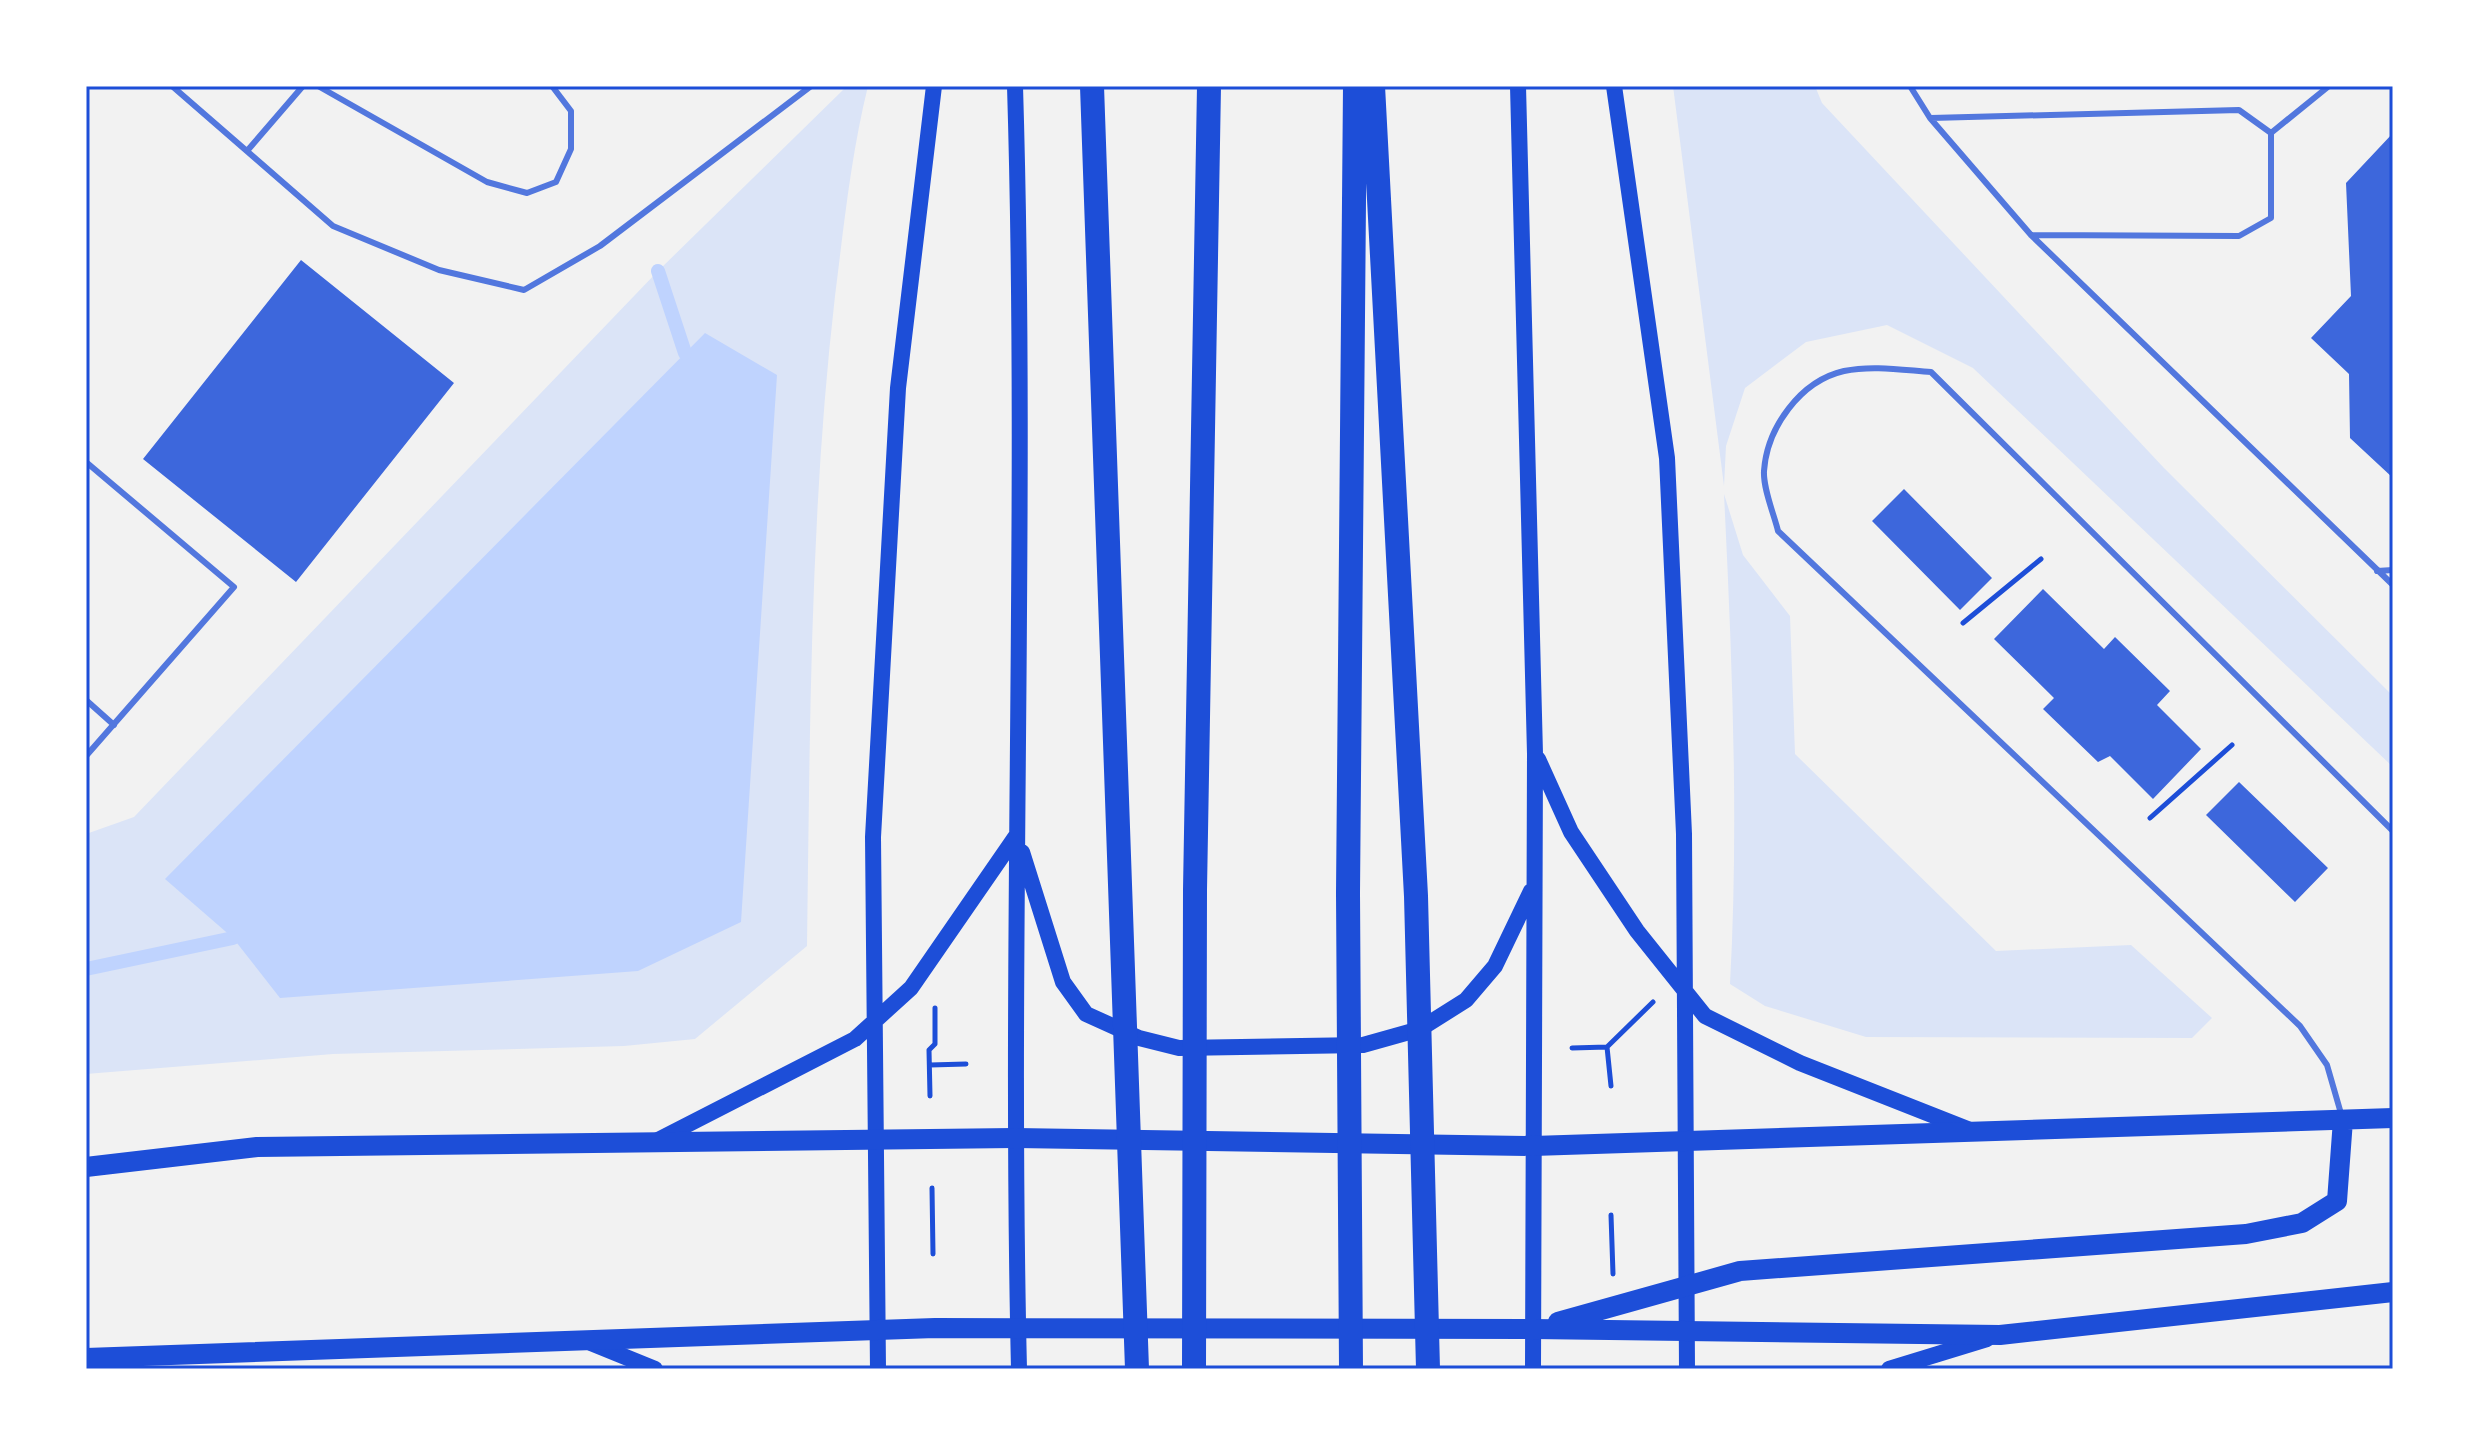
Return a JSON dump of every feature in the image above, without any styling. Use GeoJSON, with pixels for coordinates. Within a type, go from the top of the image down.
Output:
{"type":"FeatureCollection","features":[{"type":"Feature","properties":{"kind":"highway"},"geometry":{"type":"LineString","coordinates":[[1092,86],[1123,891],[1137,1369]]}},
{"type":"Feature","properties":{"kind":"highway"},"geometry":{"type":"LineString","coordinates":[[1194,1369],[1195,890],[1209,86]]}},
{"type":"Feature","properties":{"kind":"highway"},"geometry":{"type":"LineString","coordinates":[[1351,1369],[1348,893],[1355,86]]}},
{"type":"Feature","properties":{"kind":"highway"},"geometry":{"type":"LineString","coordinates":[[1373,86],[1416,896],[1428,1369]]}},
{"type":"Feature","properties":{"kind":"main road"},"geometry":{"type":"LineString","coordinates":[[878,1369],[873,837],[898,388],[934,86]]}},
{"type":"Feature","properties":{"kind":"main road"},"geometry":{"type":"LineString","coordinates":[[1015,86],[1022,307],[1014,1138],[1019,1369]]}},
{"type":"Feature","properties":{"kind":"main road"},"geometry":{"type":"LineString","coordinates":[[1518,86],[1535,754],[1533,1369]]}},
{"type":"Feature","properties":{"kind":"main road"},"geometry":{"type":"LineString","coordinates":[[1614,86],[1667,458],[1684,834],[1687,1369]]}},
{"type":"Feature","properties":{"kind":"main road"},"geometry":{"type":"LineString","coordinates":[[1535,754],[1571,832],[1637,931],[1705,1016],[1800,1063],[1981,1134]]}},
{"type":"Feature","properties":{"kind":"main road"},"geometry":{"type":"LineString","coordinates":[[1017,835],[1063,982],[1086,1014],[1139,1038],[1179,1048],[1363,1045],[1420,1029],[1466,1000],[1495,966],[1533,886]]}},
{"type":"Feature","properties":{"kind":"main road"},"geometry":{"type":"LineString","coordinates":[[650,1143],[855,1039],[911,988],[1017,835]]}},
{"type":"Feature","properties":{"kind":"main road"},"geometry":{"type":"LineString","coordinates":[[86,1167],[257,1147],[1014,1138],[1533,1146],[1981,1134],[2393,1118]]}},
{"type":"Feature","properties":{"kind":"main road"},"geometry":{"type":"LineString","coordinates":[[1533,1329],[1740,1271],[2246,1234],[2302,1223],[2337,1201],[2343,1120]]}},
{"type":"Feature","properties":{"kind":"main road"},"geometry":{"type":"LineString","coordinates":[[86,1358],[1018,1327],[2000,1335],[2393,1292]]}},
{"type":"Feature","properties":{"kind":"main road"},"geometry":{"type":"LineString","coordinates":[[1889,1369],[2000,1335]]}},
{"type":"Feature","properties":{"kind":"main road"},"geometry":{"type":"LineString","coordinates":[[591,1343],[655,1369]]}},
{"type":"Feature","properties":{"kind":"lane"},"geometry":{"type":"LineString","coordinates":[[172,86],[333,226],[439,270],[524,290],[600,246],[811,86]]}},
{"type":"Feature","properties":{"kind":"lane"},"geometry":{"type":"LineString","coordinates":[[247,151],[303,86]]}},
{"type":"Feature","properties":{"kind":"lane"},"geometry":{"type":"LineString","coordinates":[[318,86],[487,182],[527,193],[556,182],[571,149],[571,111],[552,86]]}},
{"type":"Feature","properties":{"kind":"lane"},"geometry":{"type":"LineString","coordinates":[[1910,86],[1930,118],[2031,235],[2393,585]]}},
{"type":"Feature","properties":{"kind":"lane"},"geometry":{"type":"LineString","coordinates":[[2271,133],[2329,86]]}},
{"type":"Feature","properties":{"kind":"lane"},"geometry":{"type":"LineString","coordinates":[[1930,118],[2239,110],[2271,133]]}},
{"type":"Feature","properties":{"kind":"lane"},"geometry":{"type":"LineString","coordinates":[[2031,235],[2239,236],[2271,218],[2271,133]]}},
{"type":"Feature","properties":{"kind":"lane"},"geometry":{"type":"LineString","coordinates":[[2343,1120],[2327,1065],[2300,1026],[1778,531],[1764,473],[1774,427],[1802,394],[1842,371],[1884,369],[1931,372],[2393,831]]}},
{"type":"Feature","properties":{"kind":"lane"},"geometry":{"type":"LineString","coordinates":[[86,462],[234,587],[86,756]]}},
{"type":"Feature","properties":{"kind":"lane"},"geometry":{"type":"LineString","coordinates":[[2377,571],[2393,570]]}},
{"type":"Feature","properties":{"kind":"lane"},"geometry":{"type":"LineString","coordinates":[[86,700],[114,725]]}},
{"type":"Feature","properties":{"kind":"path"},"geometry":{"type":"LineString","coordinates":[[1963,623],[2041,559]]}},
{"type":"Feature","properties":{"kind":"path"},"geometry":{"type":"LineString","coordinates":[[2150,818],[2232,745]]}},
{"type":"Feature","properties":{"kind":"path"},"geometry":{"type":"LineString","coordinates":[[930,1096],[929,1050],[935,1044],[935,1002]]}},
{"type":"Feature","properties":{"kind":"path"},"geometry":{"type":"LineString","coordinates":[[1572,1048],[1607,1047],[1653,1002]]}},
{"type":"Feature","properties":{"kind":"path"},"geometry":{"type":"LineString","coordinates":[[1607,1047],[1611,1086]]}},
{"type":"Feature","properties":{"kind":"path"},"geometry":{"type":"LineString","coordinates":[[930,1065],[966,1064]]}},
{"type":"Feature","properties":{"kind":"path"},"geometry":{"type":"LineString","coordinates":[[932,1188],[933,1254]]}},
{"type":"Feature","properties":{"kind":"path"},"geometry":{"type":"LineString","coordinates":[[1611,1215],[1613,1275]]}},
{"type":"Feature","properties":{"kind":"shaded area"},"geometry":{"type":"Polygon","coordinates":[[[868,86],[845,217],[820,458],[813,620],[807,946],[695,1039],[624,1046],[333,1054],[86,1074],[86,834],[134,817],[658,271],[844,89],[868,86]]]}},
{"type":"Feature","properties":{"kind":"shaded area"},"geometry":{"type":"Polygon","coordinates":[[[1673,86],[1815,86],[1822,103],[2164,468],[2393,696],[2393,767],[1973,368],[1887,325],[1806,342],[1745,388],[1726,446],[1724,486],[1673,86]]]}},
{"type":"Feature","properties":{"kind":"shaded area"},"geometry":{"type":"Polygon","coordinates":[[[1724,494],[1743,555],[1790,616],[1795,754],[1996,951],[2131,945],[2212,1018],[2192,1038],[1866,1037],[1765,1006],[1730,984],[1734,800],[1724,494]]]}},
{"type":"Feature","properties":{"kind":"water"},"geometry":{"type":"Polygon","coordinates":[[[705,333],[777,375],[741,922],[638,971],[280,998],[233,938],[165,879],[705,333]]]}},
{"type":"Feature","properties":{"kind":"building"},"geometry":{"type":"Polygon","coordinates":[[[2393,133],[2393,478],[2350,438],[2349,374],[2311,338],[2351,296],[2346,183],[2393,133]]]}},
{"type":"Feature","properties":{"kind":"building"},"geometry":{"type":"Polygon","coordinates":[[[301,260],[454,383],[296,582],[143,459],[301,260]]]}},
{"type":"Feature","properties":{"kind":"building"},"geometry":{"type":"Polygon","coordinates":[[[1904,489],[1992,578],[1960,610],[1872,521],[1904,489]]]}},
{"type":"Feature","properties":{"kind":"building"},"geometry":{"type":"Polygon","coordinates":[[[2043,589],[2104,649],[2115,637],[2170,691],[2157,705],[2201,749],[2153,799],[2110,756],[2098,762],[2043,709],[2054,698],[1994,639],[2043,589]]]}},
{"type":"Feature","properties":{"kind":"building"},"geometry":{"type":"Polygon","coordinates":[[[2239,782],[2328,868],[2295,902],[2206,815],[2239,782]]]}},
{"type":"Feature","properties":{"kind":"waterway"},"geometry":{"type":"LineString","coordinates":[[658,271],[685,353]]}},
{"type":"Feature","properties":{"kind":"waterway"},"geometry":{"type":"LineString","coordinates":[[86,969],[233,938]]}}]}
